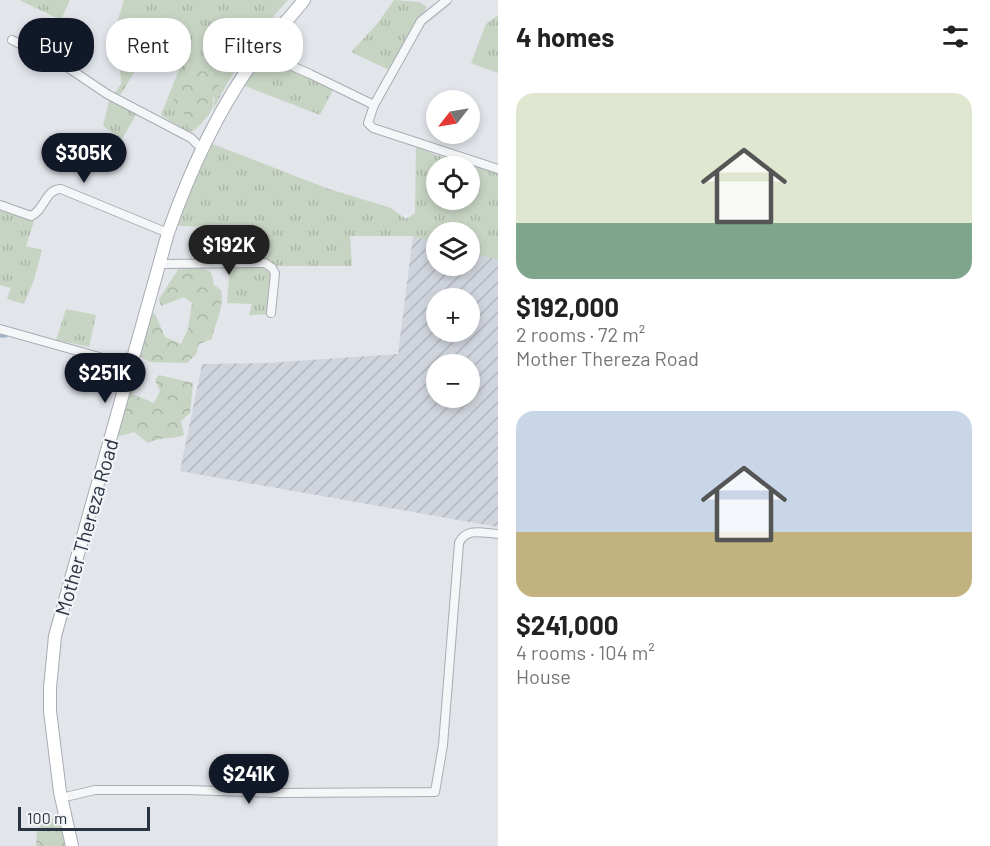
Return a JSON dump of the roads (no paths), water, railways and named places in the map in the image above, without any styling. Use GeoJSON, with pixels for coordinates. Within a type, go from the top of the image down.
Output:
{"type":"FeatureCollection","features":[{"type":"Feature","properties":{"kind":"street","name":"Mother Thereza Road"},"geometry":{"type":"LineString","coordinates":[[289,18],[304,0]]}},
{"type":"Feature","properties":{"kind":"street"},"geometry":{"type":"LineString","coordinates":[[447,0],[421,21],[368,120],[370,126],[374,128],[498,169]]}},
{"type":"Feature","properties":{"kind":"street"},"geometry":{"type":"LineString","coordinates":[[12,40],[67,67],[107,94],[191,138],[202,149]]}},
{"type":"Feature","properties":{"kind":"street"},"geometry":{"type":"LineString","coordinates":[[303,71],[374,105]]}},
{"type":"Feature","properties":{"kind":"street","name":"Mother Thereza Road"},"geometry":{"type":"LineString","coordinates":[[72,846],[61,798],[50,711],[55,636],[168,233],[202,149],[227,102],[247,72]]}},
{"type":"Feature","properties":{"kind":"street"},"geometry":{"type":"LineString","coordinates":[[0,205],[31,216],[40,211],[50,192],[62,189],[168,233]]}},
{"type":"Feature","properties":{"kind":"street"},"geometry":{"type":"LineString","coordinates":[[160,264],[265,263],[275,273],[271,313]]}},
{"type":"Feature","properties":{"kind":"street"},"geometry":{"type":"LineString","coordinates":[[0,329],[131,366]]}},
{"type":"Feature","properties":{"kind":"street"},"geometry":{"type":"LineString","coordinates":[[61,798],[95,790],[279,793],[435,792],[444,734],[459,543],[461,538],[473,531],[498,534]]}},
{"type":"Feature","properties":{"kind":"waterway"},"geometry":{"type":"LineString","coordinates":[[0,336],[6,336]]}}]}
